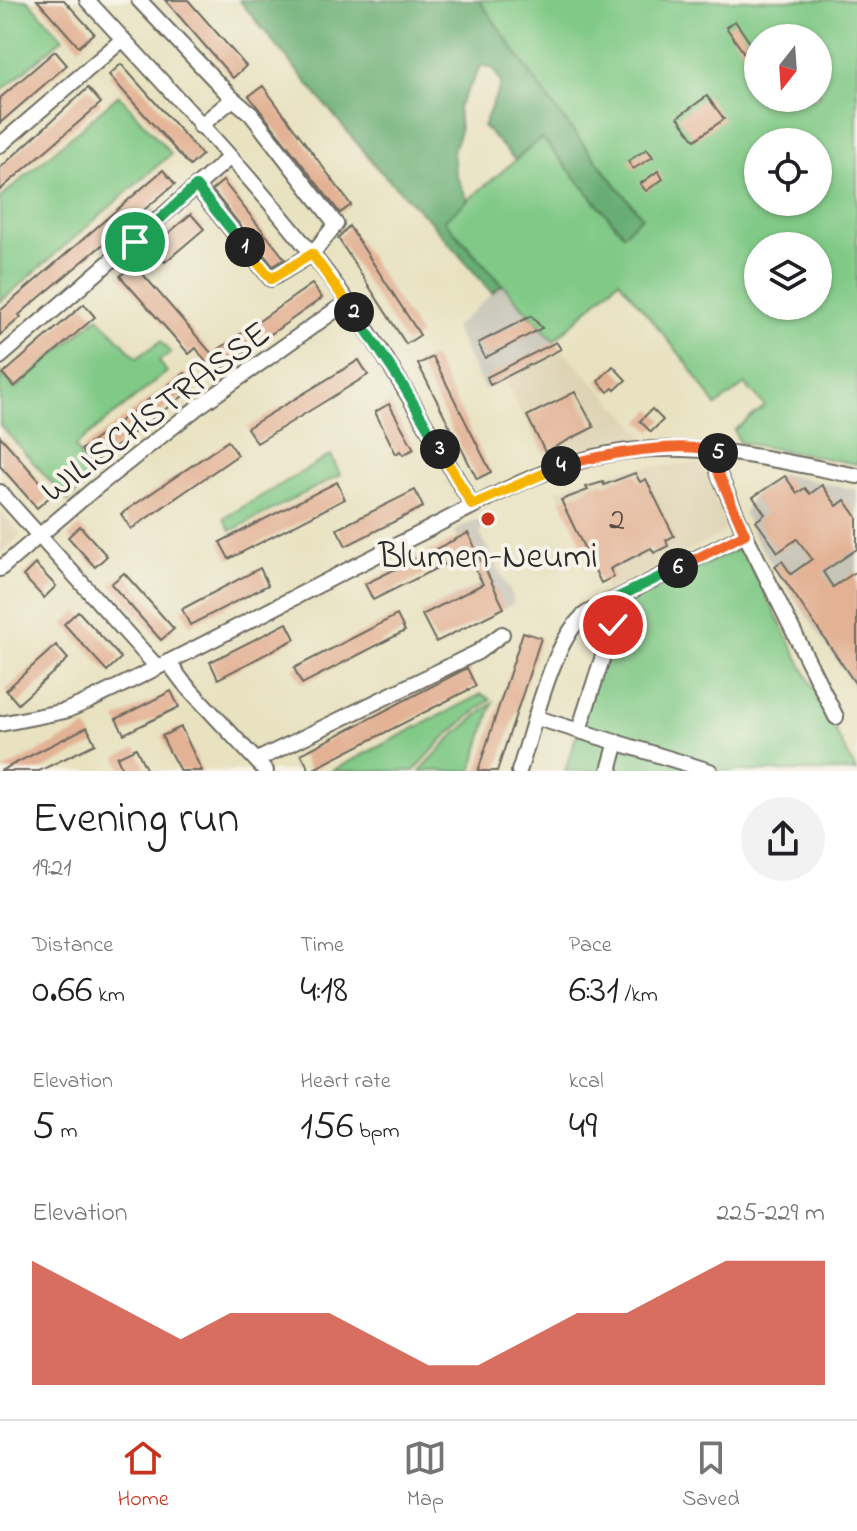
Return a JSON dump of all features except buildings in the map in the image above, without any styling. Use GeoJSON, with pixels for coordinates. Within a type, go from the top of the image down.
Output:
{"type":"FeatureCollection","features":[{"type":"Feature","properties":{"kind":"street"},"geometry":{"type":"LineString","coordinates":[[139,0],[251,114],[336,224],[312,254],[271,279],[196,186]]}},
{"type":"Feature","properties":{"kind":"street"},"geometry":{"type":"LineString","coordinates":[[93,2],[122,40],[312,254],[404,387],[472,505]]}},
{"type":"Feature","properties":{"kind":"street"},"geometry":{"type":"LineString","coordinates":[[0,145],[122,40]]}},
{"type":"Feature","properties":{"kind":"street"},"geometry":{"type":"LineString","coordinates":[[200,126],[233,99]]}},
{"type":"Feature","properties":{"kind":"street"},"geometry":{"type":"LineString","coordinates":[[0,357],[229,158]]}},
{"type":"Feature","properties":{"kind":"street","name":"WILISCHSTRASSE"},"geometry":{"type":"LineString","coordinates":[[0,569],[198,407],[347,302]]}},
{"type":"Feature","properties":{"kind":"street"},"geometry":{"type":"LineString","coordinates":[[0,724],[65,711],[543,472],[606,455],[639,450],[718,451],[857,476]]}},
{"type":"Feature","properties":{"kind":"street"},"geometry":{"type":"LineString","coordinates":[[718,451],[718,472],[745,534],[836,717]]}},
{"type":"Feature","properties":{"kind":"street"},"geometry":{"type":"LineString","coordinates":[[0,492],[162,665],[183,682],[262,766],[481,652],[502,634]]}},
{"type":"Feature","properties":{"kind":"street"},"geometry":{"type":"LineString","coordinates":[[519,771],[568,632],[580,618],[745,534]]}},
{"type":"Feature","properties":{"kind":"street"},"geometry":{"type":"LineString","coordinates":[[579,730],[613,625],[614,616],[608,602]]}},
{"type":"Feature","properties":{"kind":"street"},"geometry":{"type":"LineString","coordinates":[[537,718],[710,771]]}},
{"type":"Feature","properties":{"kind":"street"},"geometry":{"type":"LineString","coordinates":[[611,771],[617,742]]}},
{"type":"Feature","properties":{"kind":"shaded area"},"geometry":{"type":"Polygon","coordinates":[[[502,285],[561,349],[484,389],[454,328],[502,285]]]}},
{"type":"Feature","properties":{"kind":"shaded area"},"geometry":{"type":"Polygon","coordinates":[[[561,349],[646,439],[596,446],[547,460],[504,379],[561,349]]]}},
{"type":"Feature","properties":{"kind":"shaded area"},"geometry":{"type":"Polygon","coordinates":[[[701,463],[726,513],[725,528],[720,535],[607,592],[556,490],[624,469],[701,463]]]}},
{"type":"Feature","properties":{"kind":"shaded area"},"geometry":{"type":"Polygon","coordinates":[[[781,474],[857,490],[857,691],[754,537],[744,513],[753,496],[781,474]]]}},
{"type":"Feature","properties":{"kind":"shaded area"},"geometry":{"type":"Polygon","coordinates":[[[0,511],[20,536],[0,553],[0,511]]]}},
{"type":"Feature","properties":{"kind":"shaded area"},"geometry":{"type":"Polygon","coordinates":[[[476,520],[483,523],[480,534],[513,597],[513,604],[435,642],[421,614],[481,583],[455,531],[476,520]]]}},
{"type":"Feature","properties":{"kind":"green space"},"geometry":{"type":"Polygon","coordinates":[[[0,0],[28,0],[63,38],[0,92],[0,0]]]}},
{"type":"Feature","properties":{"kind":"green space"},"geometry":{"type":"Polygon","coordinates":[[[239,0],[479,0],[560,115],[642,217],[623,234],[542,138],[515,160],[483,126],[501,84],[494,69],[482,65],[458,107],[460,131],[453,150],[455,173],[468,200],[444,220],[502,285],[492,293],[431,222],[379,170],[239,0]]]}},
{"type":"Feature","properties":{"kind":"green space"},"geometry":{"type":"Polygon","coordinates":[[[479,0],[857,0],[857,464],[739,442],[734,430],[765,406],[745,384],[716,406],[687,363],[619,280],[554,341],[444,220],[542,138],[623,233],[642,217],[560,115],[479,0]]]}},
{"type":"Feature","properties":{"kind":"green space"},"geometry":{"type":"Polygon","coordinates":[[[119,95],[171,154],[0,302],[0,198],[119,95]]]}},
{"type":"Feature","properties":{"kind":"green space"},"geometry":{"type":"Polygon","coordinates":[[[98,317],[137,358],[161,341],[171,353],[159,361],[167,372],[75,446],[92,479],[68,501],[0,425],[0,372],[15,389],[98,317]]]}},
{"type":"Feature","properties":{"kind":"green space"},"geometry":{"type":"Polygon","coordinates":[[[331,455],[340,475],[231,531],[224,518],[331,455]]]}},
{"type":"Feature","properties":{"kind":"green space"},"geometry":{"type":"Polygon","coordinates":[[[737,549],[745,554],[856,771],[565,771],[618,607],[737,549]]]}},
{"type":"Feature","properties":{"kind":"green space"},"geometry":{"type":"Polygon","coordinates":[[[482,694],[490,699],[443,739],[414,771],[331,771],[482,694]]]}},
{"type":"Feature","properties":{"kind":"green space"},"geometry":{"type":"Polygon","coordinates":[[[493,702],[472,771],[420,771],[449,740],[493,702]]]}},
{"type":"Feature","properties":{"kind":"place","name":"Blumen-Neumi"},"geometry":{"type":"Point","coordinates":[488,519]}},
{"type":"Feature","properties":{"kind":"route"},"geometry":{"type":"LineString","coordinates":[[135,242],[196,186],[271,279],[312,254],[404,387],[472,505],[543,472],[583,460],[639,450],[718,451],[718,472],[745,534],[608,602],[614,616],[613,625]]}}]}
